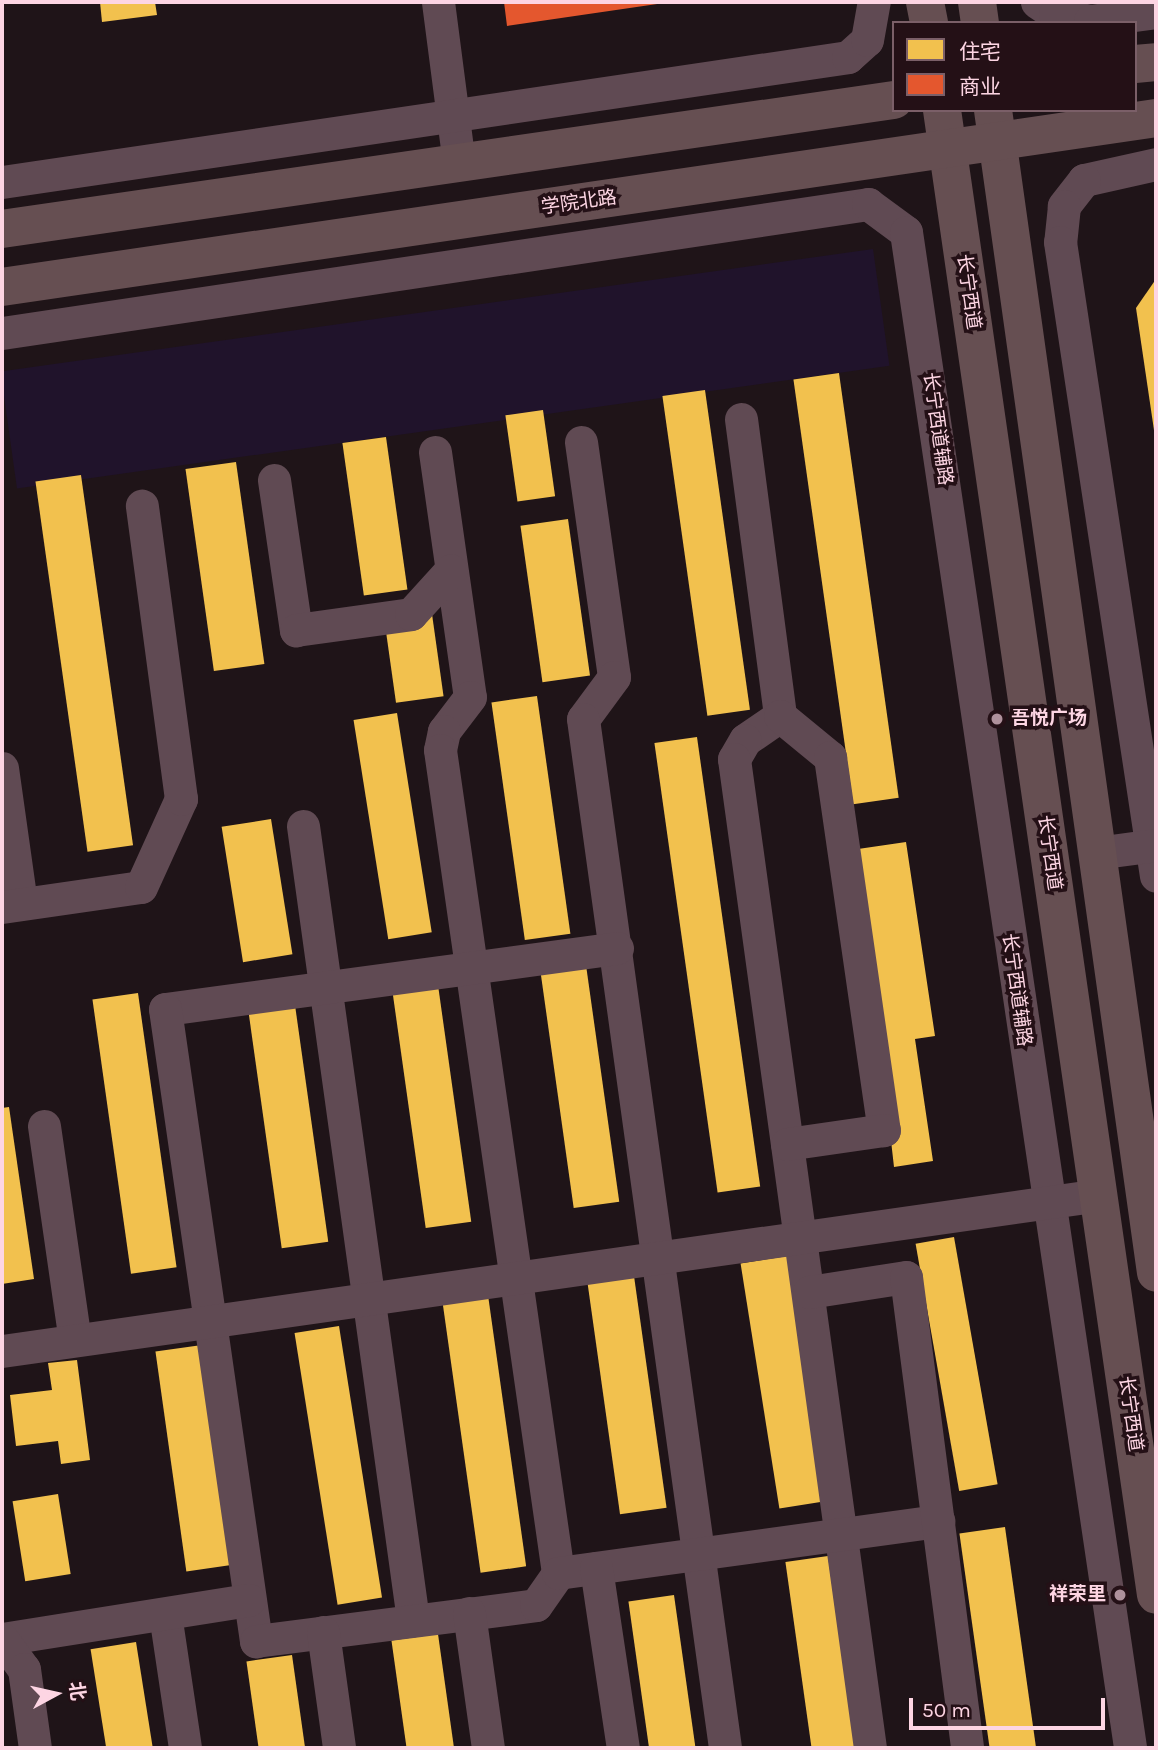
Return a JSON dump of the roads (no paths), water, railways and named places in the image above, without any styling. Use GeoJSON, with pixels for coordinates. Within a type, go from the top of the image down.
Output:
{"type":"FeatureCollection","features":[{"type":"Feature","properties":{"kind":"main road"},"geometry":{"type":"LineString","coordinates":[[925,2],[929,21]]}},
{"type":"Feature","properties":{"kind":"main road"},"geometry":{"type":"LineString","coordinates":[[977,2],[980,21]]}},
{"type":"Feature","properties":{"kind":"main road"},"geometry":{"type":"LineString","coordinates":[[1137,64],[1156,62]]}},
{"type":"Feature","properties":{"kind":"main road"},"geometry":{"type":"LineString","coordinates":[[2,229],[892,100]]}},
{"type":"Feature","properties":{"kind":"main road","name":"长宁西道"},"geometry":{"type":"LineString","coordinates":[[942,112],[1156,1595]]}},
{"type":"Feature","properties":{"kind":"main road","name":"学院北路"},"geometry":{"type":"LineString","coordinates":[[2,287],[948,150],[995,127],[1156,118]]}},
{"type":"Feature","properties":{"kind":"main road"},"geometry":{"type":"LineString","coordinates":[[995,127],[1156,1273]]}},
{"type":"Feature","properties":{"kind":"street"},"geometry":{"type":"LineString","coordinates":[[438,2],[459,163]]}},
{"type":"Feature","properties":{"kind":"street"},"geometry":{"type":"LineString","coordinates":[[1037,2],[1055,14],[1090,21],[1156,12]]}},
{"type":"Feature","properties":{"kind":"street"},"geometry":{"type":"LineString","coordinates":[[2,182],[848,57],[874,13]]}},
{"type":"Feature","properties":{"kind":"street"},"geometry":{"type":"LineString","coordinates":[[1096,853],[1155,855],[1060,243],[1064,206],[1084,180],[1156,164]]}},
{"type":"Feature","properties":{"kind":"street","name":"长宁西道辅路"},"geometry":{"type":"LineString","coordinates":[[2,333],[869,204],[906,232],[1046,1201],[1130,1748]]}},
{"type":"Feature","properties":{"kind":"street"},"geometry":{"type":"LineString","coordinates":[[741,419],[779,716],[830,757],[884,1130],[787,1144]]}},
{"type":"Feature","properties":{"kind":"street"},"geometry":{"type":"LineString","coordinates":[[581,442],[614,677],[583,719],[617,948],[725,1748]]}},
{"type":"Feature","properties":{"kind":"street"},"geometry":{"type":"LineString","coordinates":[[435,452],[470,697],[444,732],[440,750],[473,967],[558,1573],[536,1605],[256,1641],[166,1009],[473,967],[617,948]]}},
{"type":"Feature","properties":{"kind":"street"},"geometry":{"type":"LineString","coordinates":[[274,480],[296,630],[411,614],[451,570]]}},
{"type":"Feature","properties":{"kind":"street"},"geometry":{"type":"LineString","coordinates":[[2,768],[11,905],[141,887],[181,799],[142,506]]}},
{"type":"Feature","properties":{"kind":"street"},"geometry":{"type":"LineString","coordinates":[[779,716],[745,740],[734,759],[870,1748]]}},
{"type":"Feature","properties":{"kind":"street"},"geometry":{"type":"LineString","coordinates":[[303,826],[413,1620]]}},
{"type":"Feature","properties":{"kind":"street"},"geometry":{"type":"LineString","coordinates":[[44,1126],[75,1340]]}},
{"type":"Feature","properties":{"kind":"street"},"geometry":{"type":"LineString","coordinates":[[2,1350],[1099,1195]]}},
{"type":"Feature","properties":{"kind":"street"},"geometry":{"type":"LineString","coordinates":[[809,1292],[906,1277],[967,1748]]}},
{"type":"Feature","properties":{"kind":"street"},"geometry":{"type":"LineString","coordinates":[[558,1573],[938,1521]]}},
{"type":"Feature","properties":{"kind":"street"},"geometry":{"type":"LineString","coordinates":[[596,1568],[623,1748]]}},
{"type":"Feature","properties":{"kind":"street"},"geometry":{"type":"LineString","coordinates":[[35,1748],[2,1639],[249,1600]]}},
{"type":"Feature","properties":{"kind":"street"},"geometry":{"type":"LineString","coordinates":[[469,1613],[488,1748]]}},
{"type":"Feature","properties":{"kind":"street"},"geometry":{"type":"LineString","coordinates":[[165,1614],[185,1748]]}},
{"type":"Feature","properties":{"kind":"street"},"geometry":{"type":"LineString","coordinates":[[323,1632],[339,1748]]}},
{"type":"Feature","properties":{"kind":"place","name":"吾悦广场"},"geometry":{"type":"Point","coordinates":[997,719]}},
{"type":"Feature","properties":{"kind":"place","name":"祥荣里"},"geometry":{"type":"Point","coordinates":[1120,1595]}}]}
